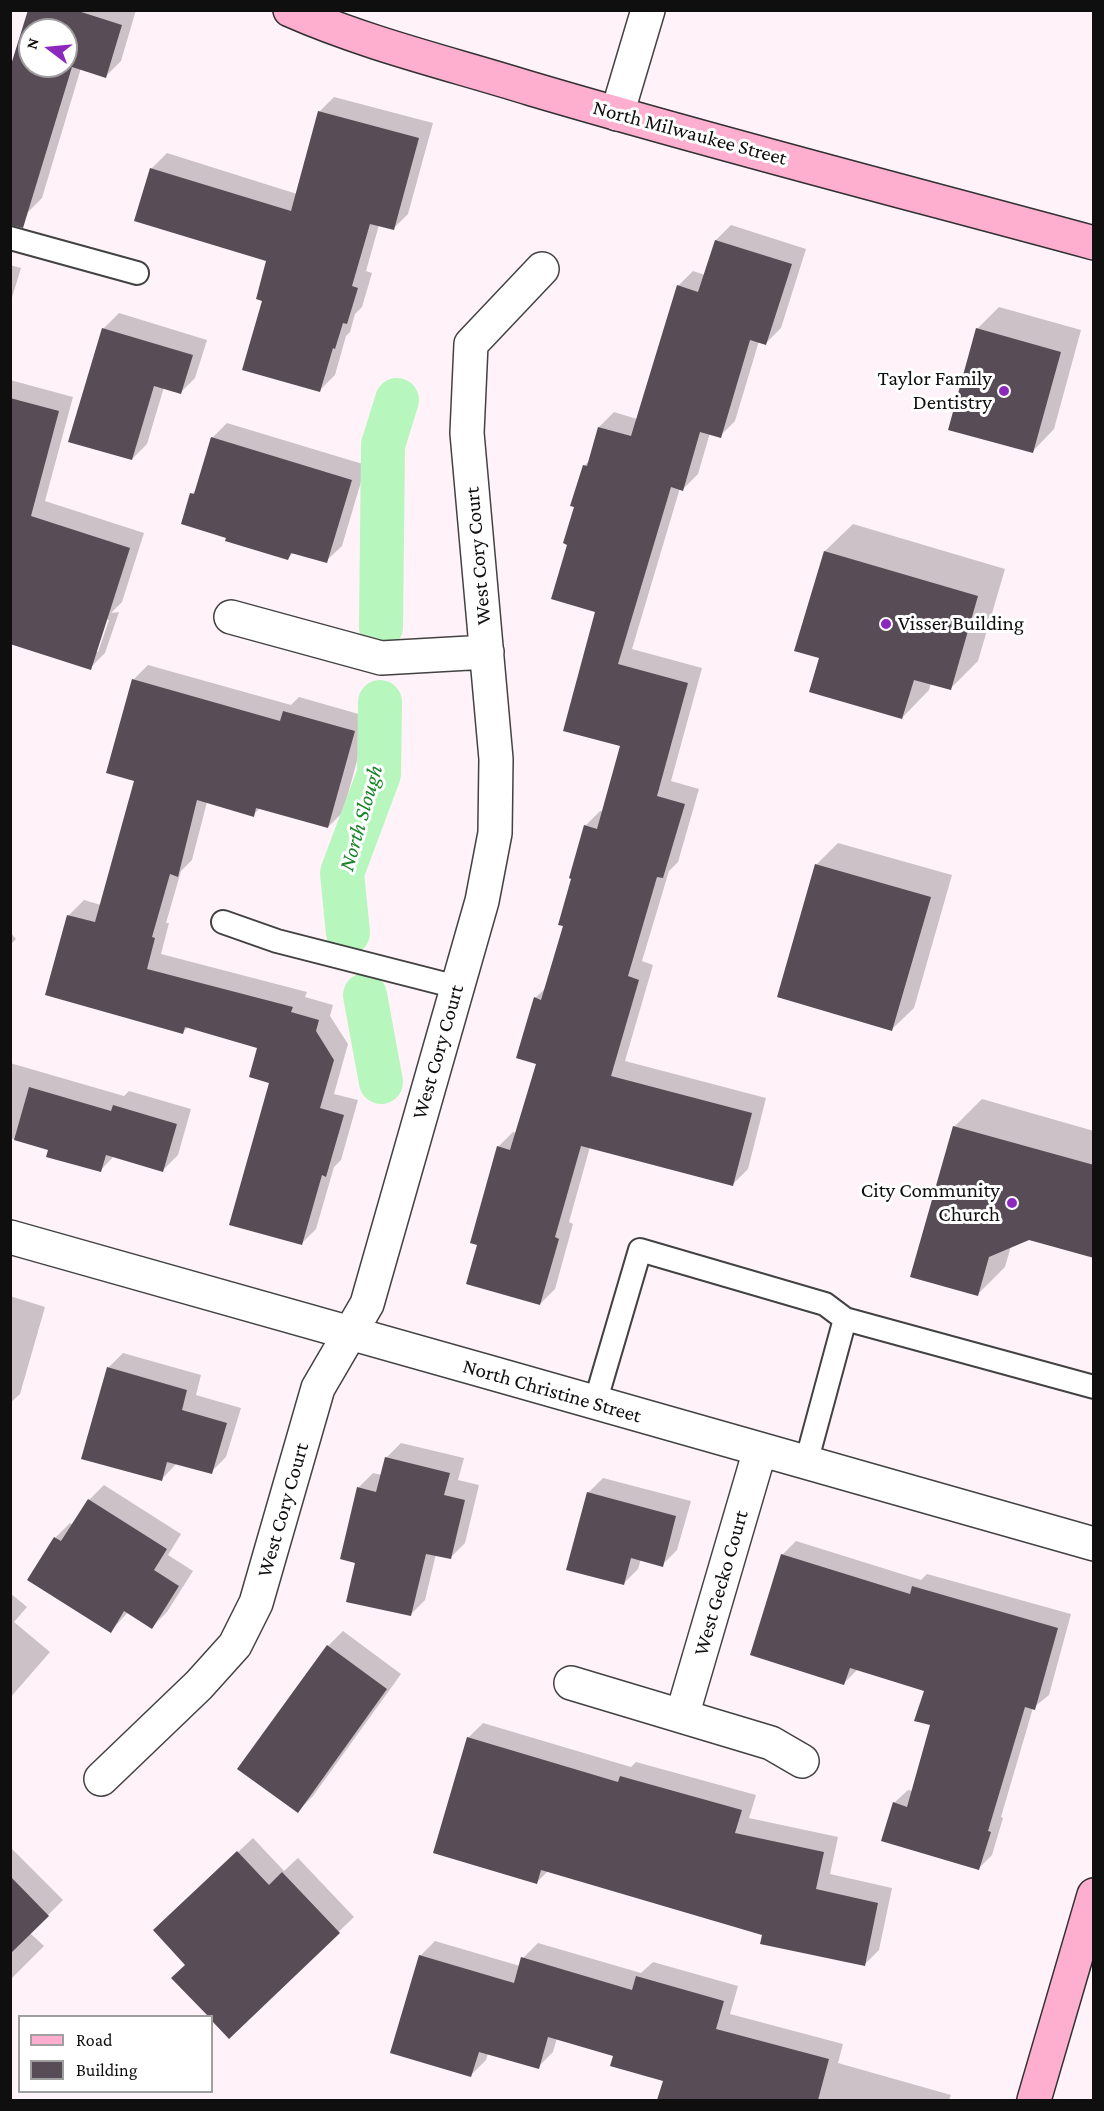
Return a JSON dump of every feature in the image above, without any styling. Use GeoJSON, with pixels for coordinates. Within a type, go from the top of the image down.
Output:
{"type":"FeatureCollection","features":[{"type":"Feature","properties":{"kind":"main road","name":"North Milwaukee Street"},"geometry":{"type":"LineString","coordinates":[[290,10],[315,22],[617,114],[1094,243]]}},
{"type":"Feature","properties":{"kind":"main road"},"geometry":{"type":"LineString","coordinates":[[1034,2100],[1094,1895]]}},
{"type":"Feature","properties":{"kind":"street"},"geometry":{"type":"LineString","coordinates":[[617,114],[648,10]]}},
{"type":"Feature","properties":{"kind":"street","name":"West Cory Court"},"geometry":{"type":"LineString","coordinates":[[101,1779],[199,1685],[235,1645],[256,1603],[318,1388],[367,1304],[482,901],[495,833],[496,759],[467,433],[471,344],[542,269]]}},
{"type":"Feature","properties":{"kind":"street"},"geometry":{"type":"LineString","coordinates":[[231,617],[381,658],[487,652]]}},
{"type":"Feature","properties":{"kind":"street","name":"North Christine Street"},"geometry":{"type":"LineString","coordinates":[[10,1237],[1094,1544]]}},
{"type":"Feature","properties":{"kind":"street","name":"West Gecko Court"},"geometry":{"type":"LineString","coordinates":[[682,1716],[760,1450]]}},
{"type":"Feature","properties":{"kind":"street"},"geometry":{"type":"LineString","coordinates":[[571,1683],[771,1743],[802,1761]]}},
{"type":"Feature","properties":{"kind":"lane"},"geometry":{"type":"LineString","coordinates":[[10,238],[137,273]]}},
{"type":"Feature","properties":{"kind":"lane"},"geometry":{"type":"LineString","coordinates":[[223,922],[277,942],[457,987]]}},
{"type":"Feature","properties":{"kind":"lane"},"geometry":{"type":"LineString","coordinates":[[595,1403],[640,1250],[825,1304],[845,1319],[1094,1387]]}},
{"type":"Feature","properties":{"kind":"lane"},"geometry":{"type":"LineString","coordinates":[[806,1463],[845,1319]]}},
{"type":"Feature","properties":{"kind":"building"},"geometry":{"type":"Polygon","coordinates":[[[28,10],[75,10],[122,25],[106,78],[78,69],[78,18],[26,18],[28,10]]]}},
{"type":"Feature","properties":{"kind":"building"},"geometry":{"type":"Polygon","coordinates":[[[18,42],[18,78],[69,78],[23,228],[10,225],[10,68],[18,42]]]}},
{"type":"Feature","properties":{"kind":"building"},"geometry":{"type":"Polygon","coordinates":[[[318,111],[419,138],[394,230],[370,224],[352,286],[358,288],[347,324],[343,323],[335,349],[333,348],[320,392],[242,370],[262,301],[256,299],[266,261],[134,221],[150,168],[291,211],[318,111]]]}},
{"type":"Feature","properties":{"kind":"building"},"geometry":{"type":"Polygon","coordinates":[[[715,240],[792,264],[766,345],[750,340],[721,438],[700,432],[683,491],[671,487],[618,664],[688,683],[657,796],[685,804],[663,878],[657,877],[628,976],[639,980],[611,1076],[752,1113],[733,1186],[581,1146],[555,1237],[559,1239],[540,1305],[466,1284],[477,1245],[470,1243],[497,1146],[510,1150],[536,1064],[516,1058],[534,997],[541,1000],[563,926],[558,925],[584,825],[597,829],[620,746],[563,731],[595,612],[551,599],[567,545],[563,543],[574,507],[570,506],[583,465],[587,466],[598,427],[631,436],[677,285],[698,292],[715,240]]]}},
{"type":"Feature","properties":{"kind":"building"},"geometry":{"type":"Polygon","coordinates":[[[102,328],[193,355],[181,394],[154,386],[132,460],[68,442],[102,328]]]}},
{"type":"Feature","properties":{"kind":"building","name":"Taylor Family Dentistry"},"geometry":{"type":"Polygon","coordinates":[[[976,328],[1061,352],[1033,453],[948,430],[976,328]]]}},
{"type":"Feature","properties":{"kind":"building"},"geometry":{"type":"Polygon","coordinates":[[[10,398],[59,411],[31,516],[130,548],[91,670],[10,644],[10,398]]]}},
{"type":"Feature","properties":{"kind":"building"},"geometry":{"type":"Polygon","coordinates":[[[211,437],[352,480],[327,563],[291,553],[288,560],[225,541],[226,538],[181,524],[190,493],[194,494],[211,437]]]}},
{"type":"Feature","properties":{"kind":"building","name":"Visser Building"},"geometry":{"type":"Polygon","coordinates":[[[824,551],[978,596],[951,690],[914,680],[902,719],[809,692],[819,658],[794,651],[824,551]]]}},
{"type":"Feature","properties":{"kind":"building"},"geometry":{"type":"Polygon","coordinates":[[[132,679],[280,721],[283,711],[355,731],[328,828],[256,808],[254,817],[197,800],[178,877],[170,874],[152,937],[155,938],[147,969],[293,1007],[291,1012],[319,1020],[316,1031],[334,1060],[320,1108],[344,1115],[326,1177],[322,1175],[302,1245],[229,1225],[269,1083],[249,1077],[257,1048],[185,1027],[183,1034],[45,995],[67,915],[95,922],[134,781],[106,773],[132,679]]]}},
{"type":"Feature","properties":{"kind":"building"},"geometry":{"type":"Polygon","coordinates":[[[815,864],[931,897],[892,1031],[777,997],[815,864]]]}},
{"type":"Feature","properties":{"kind":"building"},"geometry":{"type":"Polygon","coordinates":[[[29,1087],[111,1111],[113,1105],[177,1124],[163,1172],[106,1155],[101,1172],[46,1157],[48,1150],[14,1140],[29,1087]]]}},
{"type":"Feature","properties":{"kind":"building","name":"City Community Church"},"geometry":{"type":"Polygon","coordinates":[[[953,1126],[1094,1165],[1094,1258],[1029,1240],[989,1257],[978,1296],[910,1277],[953,1126]]]}},
{"type":"Feature","properties":{"kind":"building"},"geometry":{"type":"Polygon","coordinates":[[[107,1367],[187,1390],[182,1410],[227,1423],[212,1474],[167,1462],[162,1481],[81,1459],[107,1367]]]}},
{"type":"Feature","properties":{"kind":"building"},"geometry":{"type":"Polygon","coordinates":[[[385,1457],[450,1473],[444,1495],[465,1500],[451,1559],[426,1554],[411,1616],[346,1602],[355,1563],[340,1559],[357,1487],[376,1492],[385,1457]]]}},
{"type":"Feature","properties":{"kind":"building"},"geometry":{"type":"Polygon","coordinates":[[[587,1492],[676,1516],[663,1567],[631,1558],[624,1585],[566,1570],[587,1492]]]}},
{"type":"Feature","properties":{"kind":"building"},"geometry":{"type":"Polygon","coordinates":[[[88,1499],[167,1549],[154,1570],[179,1586],[152,1629],[124,1611],[111,1633],[27,1580],[54,1537],[61,1541],[88,1499]]]}},
{"type":"Feature","properties":{"kind":"building"},"geometry":{"type":"Polygon","coordinates":[[[781,1554],[910,1594],[912,1586],[1058,1628],[1035,1710],[1025,1707],[988,1831],[991,1832],[979,1870],[881,1841],[893,1802],[907,1807],[930,1725],[914,1721],[924,1691],[850,1668],[844,1685],[750,1655],[781,1554]]]}},
{"type":"Feature","properties":{"kind":"building"},"geometry":{"type":"Polygon","coordinates":[[[327,1645],[387,1689],[298,1813],[237,1769],[327,1645]]]}},
{"type":"Feature","properties":{"kind":"building"},"geometry":{"type":"Polygon","coordinates":[[[467,1737],[618,1782],[620,1776],[742,1810],[735,1833],[824,1852],[816,1889],[878,1903],[865,1966],[760,1944],[762,1935],[541,1870],[537,1884],[433,1853],[467,1737]]]}},
{"type":"Feature","properties":{"kind":"building"},"geometry":{"type":"Polygon","coordinates":[[[237,1851],[269,1885],[282,1872],[340,1933],[229,2039],[213,2022],[213,2015],[207,2015],[171,1978],[185,1965],[153,1930],[237,1851]]]}},
{"type":"Feature","properties":{"kind":"building"},"geometry":{"type":"Polygon","coordinates":[[[10,1876],[49,1916],[10,1954],[10,1876]]]}},
{"type":"Feature","properties":{"kind":"building"},"geometry":{"type":"Polygon","coordinates":[[[419,1955],[514,1983],[521,1957],[632,1990],[636,1976],[724,2001],[716,2029],[829,2059],[818,2100],[657,2100],[663,2081],[610,2066],[613,2056],[548,2037],[539,2069],[479,2052],[471,2077],[390,2053],[419,1955]]]}},
{"type":"Feature","properties":{"kind":"waterway","name":"North Slough"},"geometry":{"type":"LineString","coordinates":[[381,627],[383,445],[397,400]]}},
{"type":"Feature","properties":{"kind":"waterway","name":"North Slough"},"geometry":{"type":"LineString","coordinates":[[348,933],[342,873],[379,774],[380,702]]}},
{"type":"Feature","properties":{"kind":"waterway","name":"North Slough"},"geometry":{"type":"LineString","coordinates":[[365,995],[381,1082]]}},
{"type":"Feature","properties":{"kind":"place","name":"Taylor Family Dentistry"},"geometry":{"type":"Point","coordinates":[1004,391]}},
{"type":"Feature","properties":{"kind":"place","name":"Visser Building"},"geometry":{"type":"Point","coordinates":[886,624]}},
{"type":"Feature","properties":{"kind":"place","name":"City Community Church"},"geometry":{"type":"Point","coordinates":[1012,1203]}}]}
